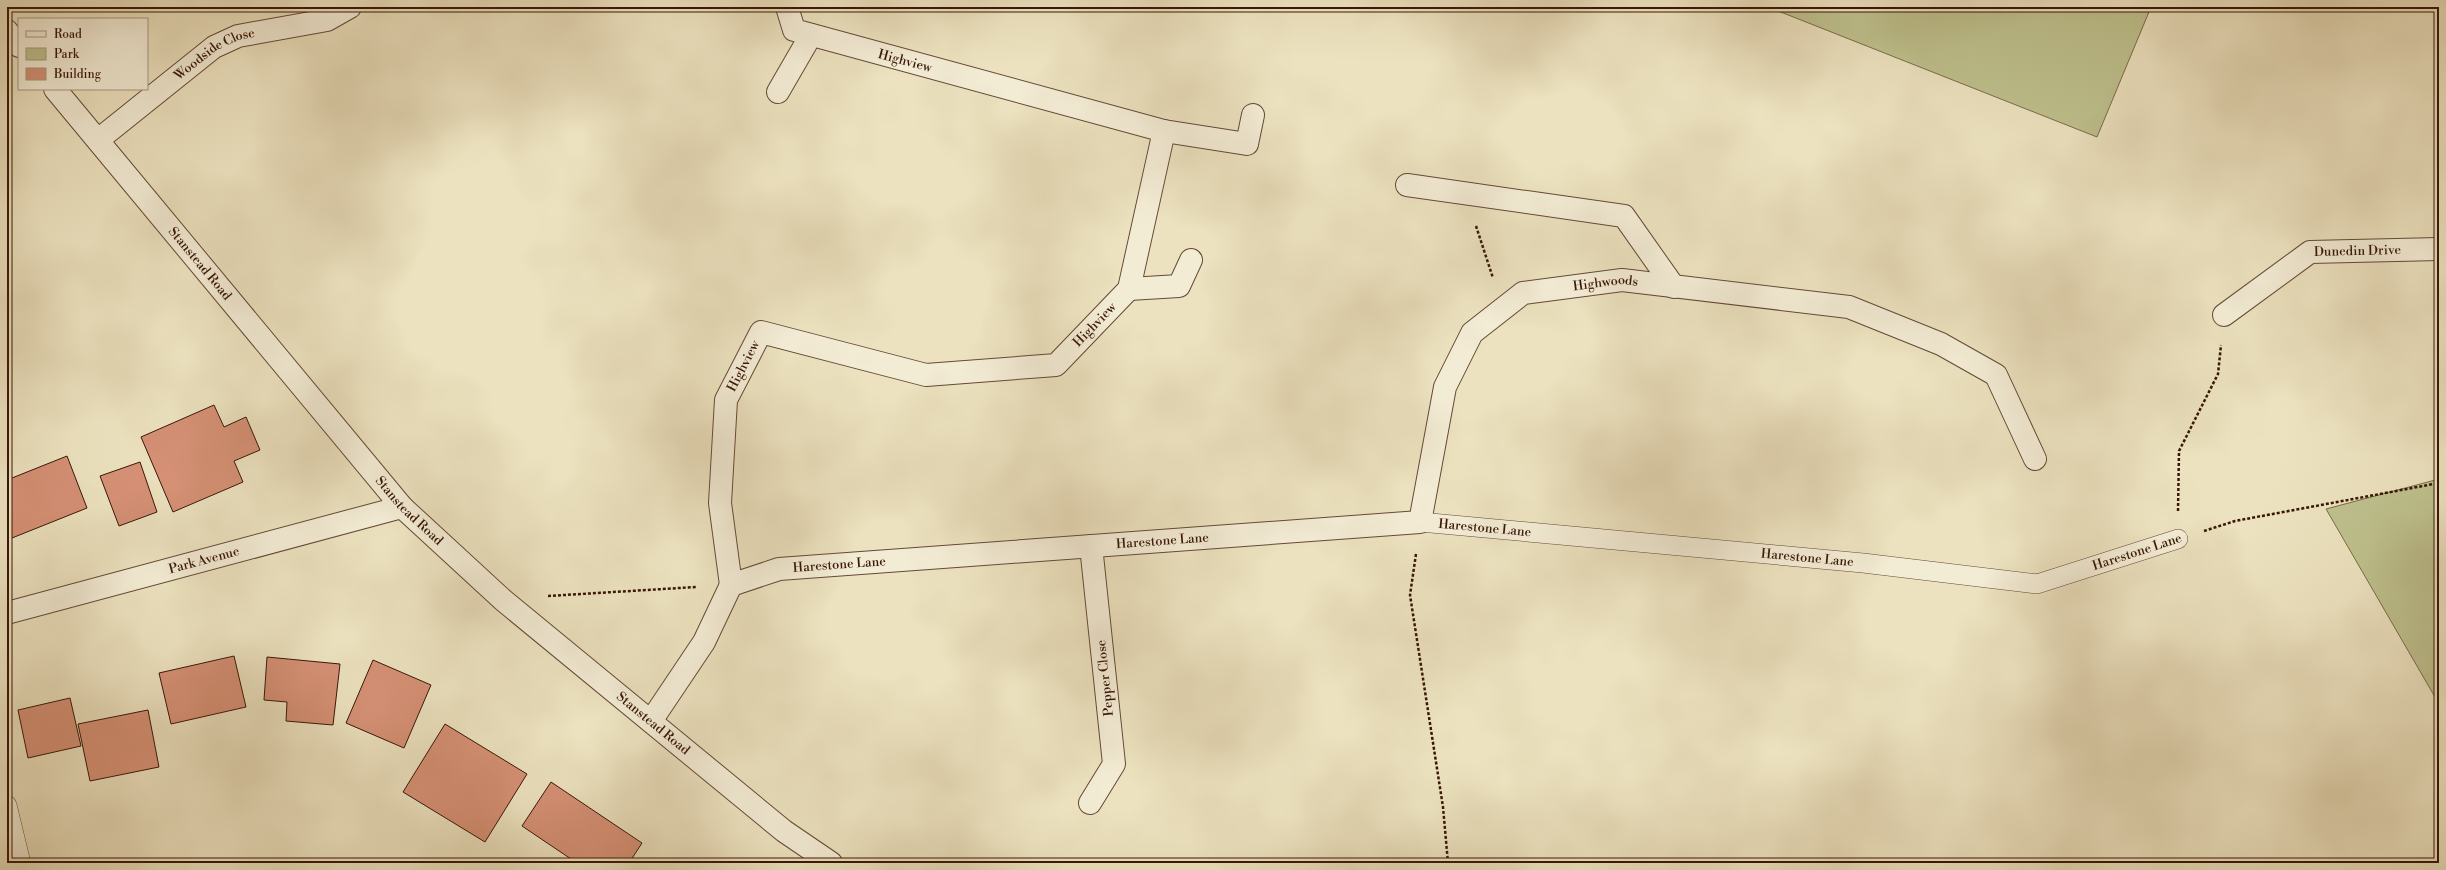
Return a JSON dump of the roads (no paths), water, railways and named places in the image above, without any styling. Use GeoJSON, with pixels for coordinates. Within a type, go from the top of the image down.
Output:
{"type":"FeatureCollection","features":[{"type":"Feature","properties":{"kind":"street","name":"Woodside Close"},"geometry":{"type":"LineString","coordinates":[[98,140],[214,47],[238,36],[327,20],[350,7]]}},
{"type":"Feature","properties":{"kind":"street","name":"Highview"},"geometry":{"type":"LineString","coordinates":[[787,7],[794,30],[1164,132],[1247,144],[1253,115]]}},
{"type":"Feature","properties":{"kind":"street"},"geometry":{"type":"LineString","coordinates":[[7,31],[18,45]]}},
{"type":"Feature","properties":{"kind":"street"},"geometry":{"type":"LineString","coordinates":[[778,92],[811,35]]}},
{"type":"Feature","properties":{"kind":"street","name":"Stanstead Road"},"geometry":{"type":"LineString","coordinates":[[56,90],[402,507],[504,600],[784,831],[831,863]]}},
{"type":"Feature","properties":{"kind":"street"},"geometry":{"type":"LineString","coordinates":[[1164,132],[1130,288],[1179,286],[1191,260]]}},
{"type":"Feature","properties":{"kind":"street"},"geometry":{"type":"LineString","coordinates":[[1408,185],[1624,216],[1674,287]]}},
{"type":"Feature","properties":{"kind":"street","name":"Dunedin Drive"},"geometry":{"type":"LineString","coordinates":[[2224,315],[2310,252],[2439,249]]}},
{"type":"Feature","properties":{"kind":"street","name":"Highwoods"},"geometry":{"type":"LineString","coordinates":[[1420,522],[1445,388],[1472,333],[1523,293],[1622,280],[1849,307],[1941,344],[1996,375],[2035,459]]}},
{"type":"Feature","properties":{"kind":"street","name":"Highview"},"geometry":{"type":"LineString","coordinates":[[730,585],[720,503],[726,400],[761,332],[926,375],[1056,365],[1130,288]]}},
{"type":"Feature","properties":{"kind":"street","name":"Park Avenue"},"geometry":{"type":"LineString","coordinates":[[7,613],[402,507]]}},
{"type":"Feature","properties":{"kind":"street","name":"Harestone Lane"},"geometry":{"type":"LineString","coordinates":[[730,585],[779,569],[1420,522]]}},
{"type":"Feature","properties":{"kind":"street","name":"Pepper Close"},"geometry":{"type":"LineString","coordinates":[[1090,803],[1114,764],[1091,546]]}},
{"type":"Feature","properties":{"kind":"street"},"geometry":{"type":"LineString","coordinates":[[651,721],[704,642],[730,585]]}},
{"type":"Feature","properties":{"kind":"lane","name":"Harestone Lane"},"geometry":{"type":"LineString","coordinates":[[1420,522],[1863,563],[2036,584],[2178,539]]}},
{"type":"Feature","properties":{"kind":"lane"},"geometry":{"type":"LineString","coordinates":[[7,806],[21,863]]}}]}
